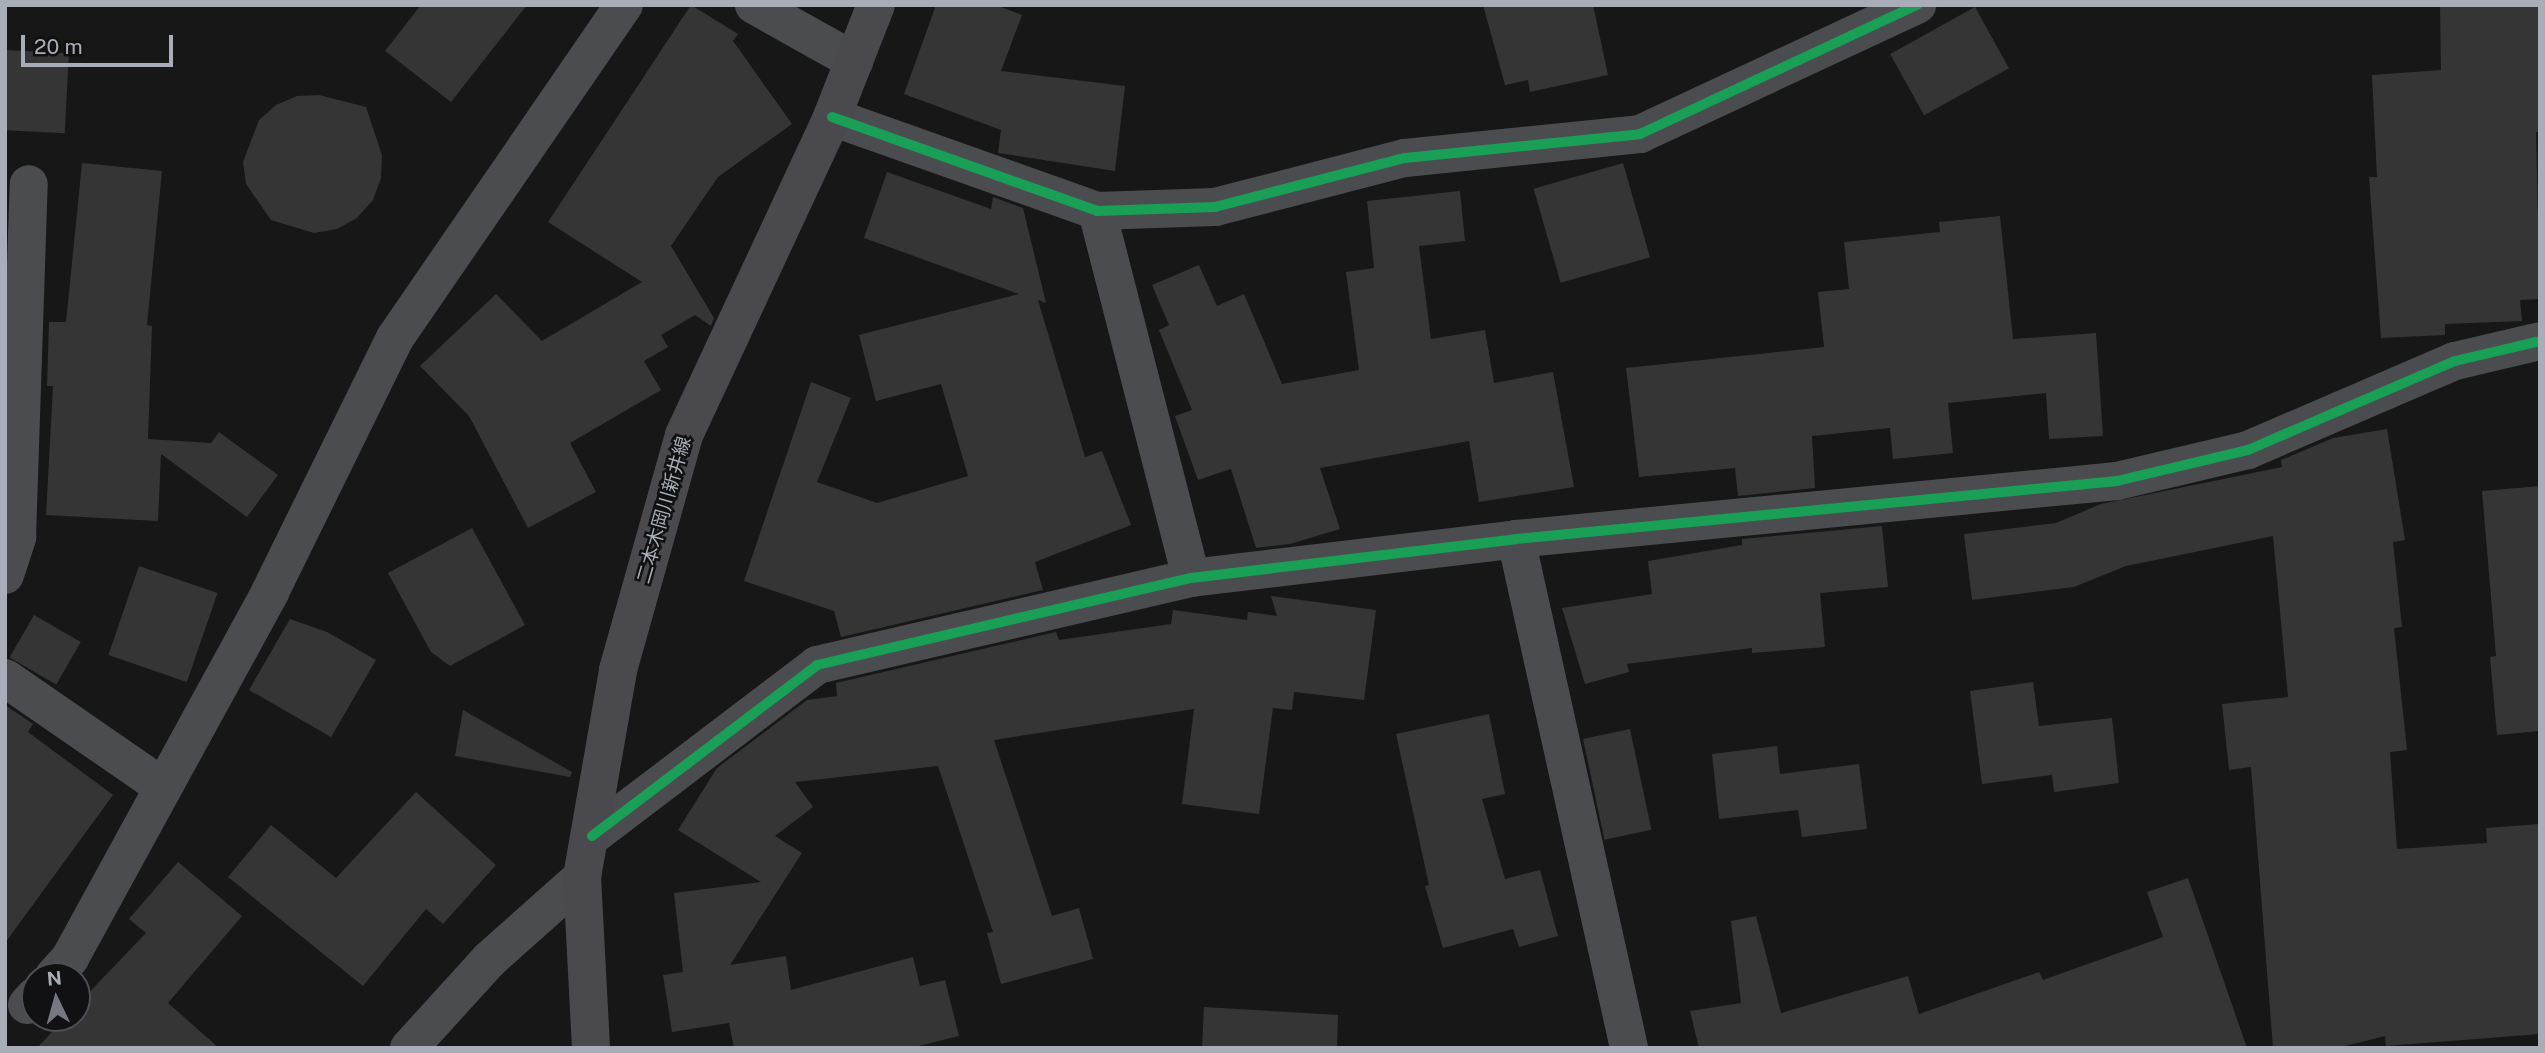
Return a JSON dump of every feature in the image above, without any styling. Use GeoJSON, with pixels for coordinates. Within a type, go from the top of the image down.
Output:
{"type":"FeatureCollection","features":[{"type":"Feature","properties":{"kind":"main road","name":"二本木岡川新井線"},"geometry":{"type":"LineString","coordinates":[[591,1048],[582,877],[592,836],[618,670],[684,435],[832,117],[876,5]]}},
{"type":"Feature","properties":{"kind":"street"},"geometry":{"type":"LineString","coordinates":[[66,962],[270,592],[395,338],[624,5]]}},
{"type":"Feature","properties":{"kind":"street"},"geometry":{"type":"LineString","coordinates":[[754,5],[854,61]]}},
{"type":"Feature","properties":{"kind":"street"},"geometry":{"type":"LineString","coordinates":[[832,117],[1097,212],[1215,207],[1405,158],[1640,134],[1917,5]]}},
{"type":"Feature","properties":{"kind":"street"},"geometry":{"type":"LineString","coordinates":[[5,575],[17,537],[29,184]]}},
{"type":"Feature","properties":{"kind":"street"},"geometry":{"type":"LineString","coordinates":[[1097,212],[1191,578]]}},
{"type":"Feature","properties":{"kind":"street"},"geometry":{"type":"LineString","coordinates":[[592,836],[817,665],[1191,578],[1516,539],[2118,481],[2248,450],[2455,361],[2540,341]]}},
{"type":"Feature","properties":{"kind":"street"},"geometry":{"type":"LineString","coordinates":[[1516,539],[1629,1048]]}},
{"type":"Feature","properties":{"kind":"street"},"geometry":{"type":"LineString","coordinates":[[5,678],[163,787]]}},
{"type":"Feature","properties":{"kind":"street"},"geometry":{"type":"LineString","coordinates":[[409,1048],[489,960],[582,877]]}},
{"type":"Feature","properties":{"kind":"building"},"geometry":{"type":"Polygon","coordinates":[[[421,5],[527,5],[451,102],[385,51],[421,5]]]}},
{"type":"Feature","properties":{"kind":"building"},"geometry":{"type":"Polygon","coordinates":[[[691,5],[738,34],[733,41],[792,124],[718,177],[671,246],[714,318],[711,326],[695,315],[661,335],[668,347],[644,361],[661,390],[570,443],[596,492],[528,528],[469,416],[420,366],[496,294],[542,341],[642,282],[548,222],[691,5]]]}},
{"type":"Feature","properties":{"kind":"building"},"geometry":{"type":"Polygon","coordinates":[[[936,5],[995,5],[1022,15],[1001,71],[1125,86],[1115,171],[998,153],[1001,130],[904,94],[936,5]]]}},
{"type":"Feature","properties":{"kind":"building"},"geometry":{"type":"Polygon","coordinates":[[[1483,5],[1593,5],[1608,75],[1530,92],[1528,80],[1505,85],[1483,5]]]}},
{"type":"Feature","properties":{"kind":"building"},"geometry":{"type":"Polygon","coordinates":[[[2440,5],[2540,5],[2540,132],[2536,132],[2540,299],[2520,300],[2522,321],[2445,324],[2445,335],[2381,338],[2369,177],[2377,177],[2372,75],[2441,70],[2440,5]]]}},
{"type":"Feature","properties":{"kind":"building"},"geometry":{"type":"Polygon","coordinates":[[[1975,7],[2009,68],[1924,115],[1890,54],[1975,7]]]}},
{"type":"Feature","properties":{"kind":"building"},"geometry":{"type":"Polygon","coordinates":[[[5,50],[69,53],[65,133],[5,130],[5,50]]]}},
{"type":"Feature","properties":{"kind":"building"},"geometry":{"type":"Polygon","coordinates":[[[319,95],[366,107],[382,155],[381,178],[373,200],[357,218],[337,229],[314,233],[271,220],[246,184],[243,162],[259,120],[276,105],[297,96],[319,95]]]}},
{"type":"Feature","properties":{"kind":"building"},"geometry":{"type":"Polygon","coordinates":[[[82,163],[162,171],[147,325],[152,326],[148,439],[211,443],[219,432],[278,475],[247,517],[161,454],[158,521],[46,515],[53,386],[47,386],[49,322],[66,322],[82,163]]]}},
{"type":"Feature","properties":{"kind":"building"},"geometry":{"type":"Polygon","coordinates":[[[1623,163],[1650,257],[1561,283],[1534,189],[1623,163]]]}},
{"type":"Feature","properties":{"kind":"building"},"geometry":{"type":"Polygon","coordinates":[[[887,172],[991,209],[993,197],[1023,208],[1046,303],[1038,300],[1085,457],[1102,451],[1131,525],[1035,562],[1043,590],[841,637],[834,611],[744,581],[811,382],[851,398],[817,482],[877,503],[968,476],[941,384],[876,401],[859,335],[1019,294],[864,238],[887,172]]]}},
{"type":"Feature","properties":{"kind":"building"},"geometry":{"type":"Polygon","coordinates":[[[1460,191],[1465,241],[1419,246],[1431,339],[1485,330],[1494,383],[1553,372],[1574,487],[1479,502],[1469,441],[1320,468],[1340,529],[1290,544],[1256,548],[1231,469],[1198,480],[1175,416],[1192,410],[1159,330],[1169,325],[1152,285],[1199,265],[1217,306],[1244,294],[1282,384],[1359,370],[1346,272],[1374,268],[1367,201],[1460,191]]]}},
{"type":"Feature","properties":{"kind":"building"},"geometry":{"type":"Polygon","coordinates":[[[2000,216],[2013,339],[2096,333],[2103,436],[2049,439],[2046,393],[1948,403],[1953,453],[1893,459],[1890,428],[1812,436],[1815,488],[1738,496],[1735,468],[1639,477],[1626,368],[1824,347],[1818,292],[1849,289],[1844,242],[1940,232],[1939,222],[2000,216]]]}},
{"type":"Feature","properties":{"kind":"building"},"geometry":{"type":"Polygon","coordinates":[[[2387,429],[2405,540],[2393,542],[2402,627],[2394,628],[2407,750],[2390,752],[2397,849],[2487,843],[2486,828],[2540,824],[2540,1034],[2386,1046],[2385,1036],[2337,1048],[2273,1048],[2251,767],[2229,770],[2222,704],[2288,697],[2273,536],[2126,566],[2074,587],[1972,600],[1964,534],[2056,523],[2101,504],[2282,467],[2281,460],[2333,438],[2387,429]]]}},
{"type":"Feature","properties":{"kind":"building"},"geometry":{"type":"Polygon","coordinates":[[[2540,486],[2540,731],[2497,735],[2490,657],[2496,656],[2482,491],[2540,486]]]}},
{"type":"Feature","properties":{"kind":"building"},"geometry":{"type":"Polygon","coordinates":[[[1882,526],[1888,587],[1820,593],[1825,647],[1752,653],[1752,648],[1627,664],[1629,672],[1585,684],[1562,608],[1652,594],[1648,561],[1742,545],[1742,539],[1882,526]]]}},
{"type":"Feature","properties":{"kind":"building"},"geometry":{"type":"Polygon","coordinates":[[[472,528],[525,625],[450,666],[431,652],[388,573],[472,528]]]}},
{"type":"Feature","properties":{"kind":"building"},"geometry":{"type":"Polygon","coordinates":[[[139,566],[217,593],[187,682],[108,655],[139,566]]]}},
{"type":"Feature","properties":{"kind":"building"},"geometry":{"type":"Polygon","coordinates":[[[1271,596],[1376,610],[1364,700],[1294,692],[1292,710],[1273,708],[1259,814],[1182,804],[1194,709],[994,740],[1052,916],[1079,908],[1093,959],[1001,984],[987,933],[993,932],[938,766],[795,782],[813,807],[775,836],[802,853],[730,965],[786,956],[791,990],[913,957],[920,986],[945,980],[959,1036],[911,1048],[734,1048],[729,1023],[672,1032],[663,975],[683,972],[674,893],[761,882],[678,830],[717,768],[807,700],[837,696],[836,683],[1056,632],[1059,640],[1171,624],[1173,610],[1247,620],[1248,612],[1277,616],[1271,596]]]}},
{"type":"Feature","properties":{"kind":"building"},"geometry":{"type":"Polygon","coordinates":[[[34,615],[81,642],[56,684],[10,657],[34,615]]]}},
{"type":"Feature","properties":{"kind":"building"},"geometry":{"type":"Polygon","coordinates":[[[290,619],[327,632],[376,660],[331,737],[249,690],[290,619]]]}},
{"type":"Feature","properties":{"kind":"building"},"geometry":{"type":"Polygon","coordinates":[[[2033,682],[2039,726],[2112,718],[2119,783],[2054,792],[2052,775],[1982,784],[1970,691],[2033,682]]]}},
{"type":"Feature","properties":{"kind":"building"},"geometry":{"type":"Polygon","coordinates":[[[5,705],[33,724],[28,732],[113,795],[5,943],[5,705]]]}},
{"type":"Feature","properties":{"kind":"building"},"geometry":{"type":"Polygon","coordinates":[[[463,710],[572,772],[570,777],[455,756],[463,710]]]}},
{"type":"Feature","properties":{"kind":"building"},"geometry":{"type":"Polygon","coordinates":[[[1489,714],[1505,794],[1482,799],[1505,879],[1540,870],[1558,936],[1519,947],[1513,929],[1443,948],[1425,886],[1429,885],[1396,734],[1489,714]]]}},
{"type":"Feature","properties":{"kind":"building"},"geometry":{"type":"Polygon","coordinates":[[[1630,729],[1651,830],[1604,840],[1583,739],[1630,729]]]}},
{"type":"Feature","properties":{"kind":"building"},"geometry":{"type":"Polygon","coordinates":[[[1777,746],[1780,774],[1859,764],[1867,829],[1802,837],[1798,810],[1719,819],[1712,754],[1777,746]]]}},
{"type":"Feature","properties":{"kind":"building"},"geometry":{"type":"Polygon","coordinates":[[[416,792],[496,865],[443,924],[426,909],[363,986],[228,877],[271,825],[336,878],[416,792]]]}},
{"type":"Feature","properties":{"kind":"building"},"geometry":{"type":"Polygon","coordinates":[[[178,862],[242,916],[168,1003],[219,1048],[37,1048],[52,1032],[91,1032],[91,990],[146,933],[129,919],[178,862]]]}},
{"type":"Feature","properties":{"kind":"building"},"geometry":{"type":"Polygon","coordinates":[[[2188,878],[2247,1048],[1699,1048],[1690,1011],[1741,1003],[1731,921],[1756,916],[1781,1013],[1908,976],[1919,1014],[2039,972],[2043,980],[2163,937],[2147,892],[2188,878]]]}},
{"type":"Feature","properties":{"kind":"building"},"geometry":{"type":"Polygon","coordinates":[[[1204,1007],[1338,1015],[1337,1048],[1202,1048],[1204,1007]]]}},
{"type":"Feature","properties":{"kind":"cycle path"},"geometry":{"type":"LineString","coordinates":[[832,117],[1097,211],[1215,207],[1405,158],[1640,134],[1917,5]]}},
{"type":"Feature","properties":{"kind":"cycle path"},"geometry":{"type":"LineString","coordinates":[[592,836],[817,665],[1191,578],[1516,539],[2117,481],[2248,450],[2455,361],[2540,341]]}}]}
